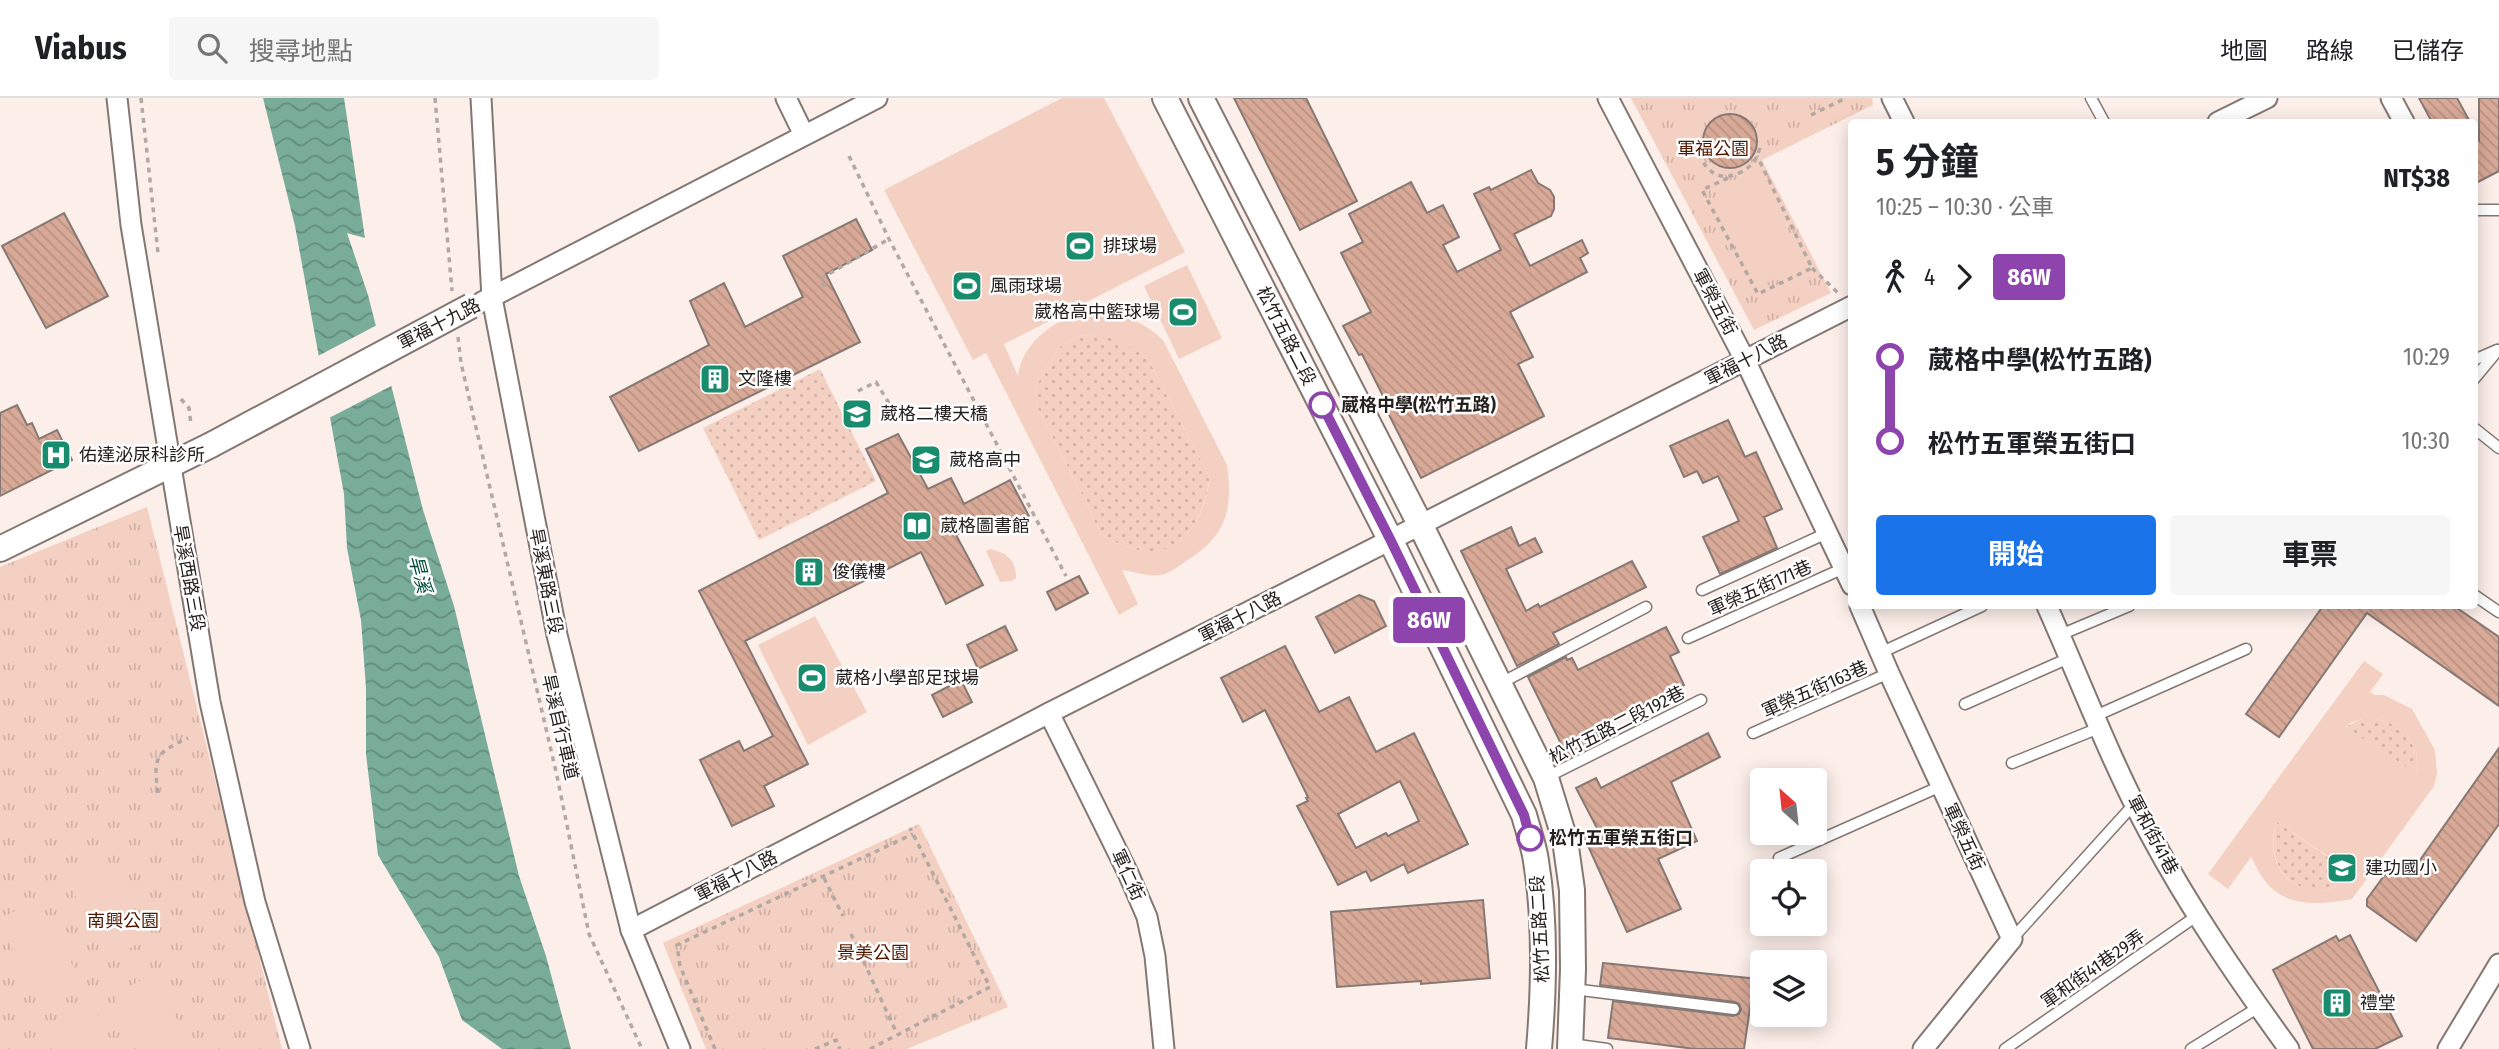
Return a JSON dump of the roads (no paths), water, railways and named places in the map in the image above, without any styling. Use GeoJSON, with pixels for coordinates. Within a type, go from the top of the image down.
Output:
{"type":"FeatureCollection","features":[{"type":"Feature","properties":{"kind":"street","name":"旱溪西路三段"},"geometry":{"type":"LineString","coordinates":[[117,98],[131,225],[210,702],[255,902],[300,1049]]}},
{"type":"Feature","properties":{"kind":"street","name":"旱溪東路三段"},"geometry":{"type":"LineString","coordinates":[[481,98],[482,302],[557,635],[631,930],[680,1049]]}},
{"type":"Feature","properties":{"kind":"street"},"geometry":{"type":"LineString","coordinates":[[786,98],[804,135]]}},
{"type":"Feature","properties":{"kind":"street","name":"軍福十九路"},"geometry":{"type":"LineString","coordinates":[[0,549],[211,445],[877,98]]}},
{"type":"Feature","properties":{"kind":"street","name":"松竹五路二段"},"geometry":{"type":"LineString","coordinates":[[1165,98],[1391,541],[1524,815],[1536,861],[1540,908],[1544,993],[1539,1049]]}},
{"type":"Feature","properties":{"kind":"street","name":"松竹五路二段"},"geometry":{"type":"LineString","coordinates":[[1201,98],[1421,526],[1546,778],[1566,840],[1572,890],[1573,989],[1570,1046]]}},
{"type":"Feature","properties":{"kind":"street","name":"軍榮五街"},"geometry":{"type":"LineString","coordinates":[[1608,98],[1745,360],[1848,577]]}},
{"type":"Feature","properties":{"kind":"street"},"geometry":{"type":"LineString","coordinates":[[1892,98],[1902,119]]}},
{"type":"Feature","properties":{"kind":"street"},"geometry":{"type":"LineString","coordinates":[[2224,119],[2267,98]]}},
{"type":"Feature","properties":{"kind":"street"},"geometry":{"type":"LineString","coordinates":[[2391,98],[2402,119]]}},
{"type":"Feature","properties":{"kind":"street","name":"軍福十八路"},"geometry":{"type":"LineString","coordinates":[[631,930],[1049,713],[1745,360],[1844,300]]}},
{"type":"Feature","properties":{"kind":"street","name":"軍榮五街"},"geometry":{"type":"LineString","coordinates":[[1861,609],[2011,939]]}},
{"type":"Feature","properties":{"kind":"street","name":"軍和街41巷"},"geometry":{"type":"LineString","coordinates":[[2047,609],[2096,722],[2149,833],[2198,915],[2288,1049]]}},
{"type":"Feature","properties":{"kind":"street","name":"軍仁街"},"geometry":{"type":"LineString","coordinates":[[1049,713],[1147,917],[1155,956],[1164,1049]]}},
{"type":"Feature","properties":{"kind":"street"},"geometry":{"type":"LineString","coordinates":[[1923,1049],[2011,939]]}},
{"type":"Feature","properties":{"kind":"street"},"geometry":{"type":"LineString","coordinates":[[2448,1049],[2499,964]]}},
{"type":"Feature","properties":{"kind":"lane"},"geometry":{"type":"LineString","coordinates":[[2091,98],[2102,119]]}},
{"type":"Feature","properties":{"kind":"lane"},"geometry":{"type":"LineString","coordinates":[[2478,210],[2499,209]]}},
{"type":"Feature","properties":{"kind":"lane"},"geometry":{"type":"LineString","coordinates":[[2478,358],[2498,349]]}},
{"type":"Feature","properties":{"kind":"lane"},"geometry":{"type":"LineString","coordinates":[[2478,374],[2498,349]]}},
{"type":"Feature","properties":{"kind":"lane"},"geometry":{"type":"LineString","coordinates":[[2478,431],[2499,448]]}},
{"type":"Feature","properties":{"kind":"lane"},"geometry":{"type":"LineString","coordinates":[[1702,590],[1827,533]]}},
{"type":"Feature","properties":{"kind":"lane","name":"軍榮五街171巷"},"geometry":{"type":"LineString","coordinates":[[1688,638],[1848,577]]}},
{"type":"Feature","properties":{"kind":"lane"},"geometry":{"type":"LineString","coordinates":[[2478,598],[2499,612]]}},
{"type":"Feature","properties":{"kind":"lane"},"geometry":{"type":"LineString","coordinates":[[1498,685],[1646,607]]}},
{"type":"Feature","properties":{"kind":"lane"},"geometry":{"type":"LineString","coordinates":[[1880,653],[1975,609]]}},
{"type":"Feature","properties":{"kind":"lane"},"geometry":{"type":"LineString","coordinates":[[2060,635],[2122,609]]}},
{"type":"Feature","properties":{"kind":"lane"},"geometry":{"type":"LineString","coordinates":[[2012,763],[2246,649]]}},
{"type":"Feature","properties":{"kind":"lane"},"geometry":{"type":"LineString","coordinates":[[1965,704],[2069,658]]}},
{"type":"Feature","properties":{"kind":"lane","name":"軍榮五街163巷"},"geometry":{"type":"LineString","coordinates":[[1753,733],[1889,673]]}},
{"type":"Feature","properties":{"kind":"lane","name":"松竹五路二段192巷"},"geometry":{"type":"LineString","coordinates":[[1546,778],[1701,700]]}},
{"type":"Feature","properties":{"kind":"lane"},"geometry":{"type":"LineString","coordinates":[[1779,858],[1941,786]]}},
{"type":"Feature","properties":{"kind":"lane"},"geometry":{"type":"LineString","coordinates":[[2011,939],[2135,803]]}},
{"type":"Feature","properties":{"kind":"lane","name":"軍和街41巷29弄"},"geometry":{"type":"LineString","coordinates":[[2005,1049],[2198,915]]}},
{"type":"Feature","properties":{"kind":"lane"},"geometry":{"type":"LineString","coordinates":[[1573,989],[1734,1009]]}},
{"type":"Feature","properties":{"kind":"lane"},"geometry":{"type":"LineString","coordinates":[[2191,1049],[2259,1007]]}},
{"type":"Feature","properties":{"kind":"lane"},"geometry":{"type":"LineString","coordinates":[[1570,1046],[1607,1049]]}},
{"type":"Feature","properties":{"kind":"water","name":"旱溪"},"geometry":{"type":"Polygon","coordinates":[[[263,98],[344,98],[365,238],[347,233],[368,295],[423,510],[454,606],[519,876],[546,956],[571,1049],[502,1049],[462,1020],[439,957],[378,855],[366,754],[366,688],[361,620],[347,548],[344,494],[295,226],[263,98]]]}},
{"type":"Feature","properties":{"kind":"place","name":"排球場"},"geometry":{"type":"Point","coordinates":[1080,246]}},
{"type":"Feature","properties":{"kind":"place","name":"風雨球場"},"geometry":{"type":"Point","coordinates":[967,286]}},
{"type":"Feature","properties":{"kind":"place","name":"葳格高中籃球場"},"geometry":{"type":"Point","coordinates":[1183,312]}},
{"type":"Feature","properties":{"kind":"place","name":"文隆樓"},"geometry":{"type":"Point","coordinates":[715,379]}},
{"type":"Feature","properties":{"kind":"place","name":"葳格中學(松竹五路)"},"geometry":{"type":"Point","coordinates":[1322,405]}},
{"type":"Feature","properties":{"kind":"place","name":"葳格二樓天橋"},"geometry":{"type":"Point","coordinates":[857,414]}},
{"type":"Feature","properties":{"kind":"place","name":"佑達泌尿科診所"},"geometry":{"type":"Point","coordinates":[56,455]}},
{"type":"Feature","properties":{"kind":"place","name":"葳格高中"},"geometry":{"type":"Point","coordinates":[926,460]}},
{"type":"Feature","properties":{"kind":"place","name":"葳格圖書館"},"geometry":{"type":"Point","coordinates":[917,526]}},
{"type":"Feature","properties":{"kind":"place","name":"俊儀樓"},"geometry":{"type":"Point","coordinates":[809,572]}},
{"type":"Feature","properties":{"kind":"place","name":"葳格小學部足球場"},"geometry":{"type":"Point","coordinates":[812,678]}},
{"type":"Feature","properties":{"kind":"place","name":"松竹五軍榮五街口"},"geometry":{"type":"Point","coordinates":[1530,838]}},
{"type":"Feature","properties":{"kind":"place","name":"建功國小"},"geometry":{"type":"Point","coordinates":[2342,868]}},
{"type":"Feature","properties":{"kind":"place","name":"禮堂"},"geometry":{"type":"Point","coordinates":[2337,1003]}},
{"type":"Feature","properties":{"kind":"park label","name":"軍福公園"},"geometry":{"type":"Point","coordinates":[1713,149]}},
{"type":"Feature","properties":{"kind":"park label","name":"南興公園"},"geometry":{"type":"Point","coordinates":[123,921]}},
{"type":"Feature","properties":{"kind":"park label","name":"景美公園"},"geometry":{"type":"Point","coordinates":[873,953]}}]}
